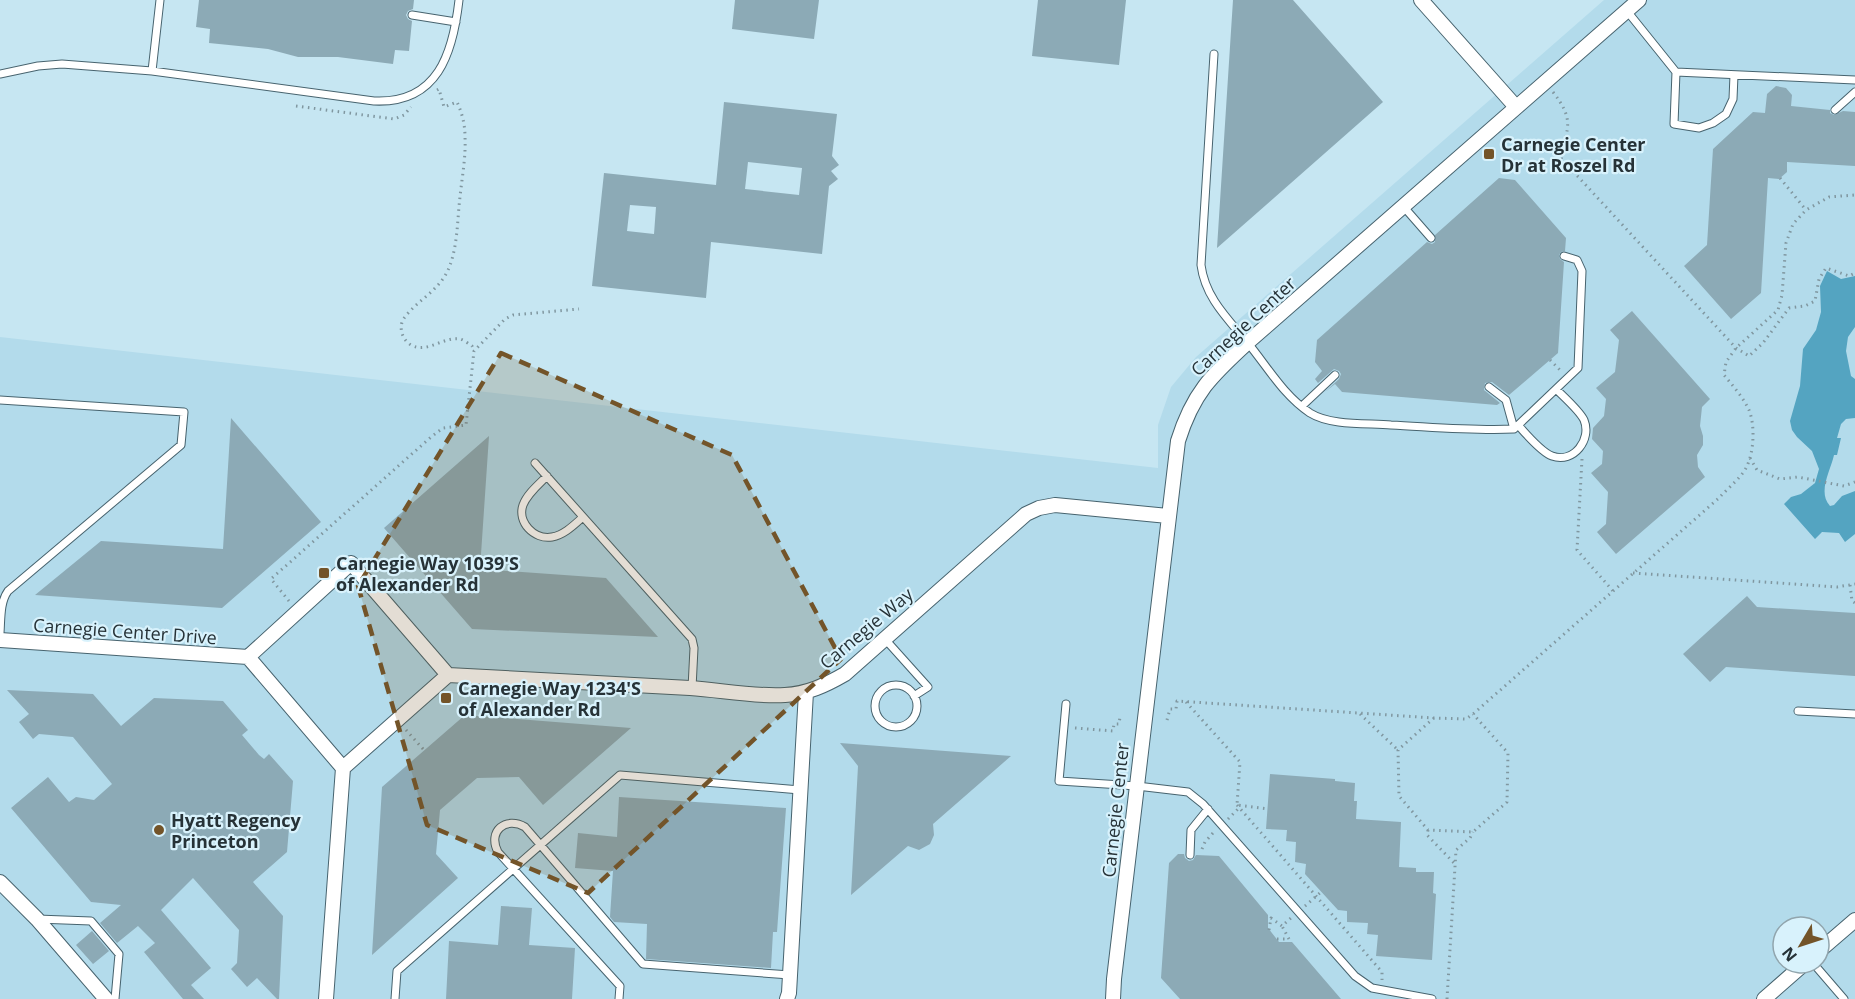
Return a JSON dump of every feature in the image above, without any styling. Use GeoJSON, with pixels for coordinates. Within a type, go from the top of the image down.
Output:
{"type":"FeatureCollection","features":[{"type":"Feature","properties":{"kind":"street"},"geometry":{"type":"LineString","coordinates":[[1421,0],[1516,107]]}},
{"type":"Feature","properties":{"kind":"street","name":"Carnegie Center"},"geometry":{"type":"LineString","coordinates":[[1113,999],[1168,516],[1178,441],[1185,417],[1197,395],[1212,376],[1247,343],[1639,0]]}},
{"type":"Feature","properties":{"kind":"street","name":"Carnegie Way"},"geometry":{"type":"LineString","coordinates":[[448,675],[692,688],[764,695],[806,692],[828,684],[845,674],[1026,514],[1039,508],[1055,505],[1168,516]]}},
{"type":"Feature","properties":{"kind":"street"},"geometry":{"type":"LineString","coordinates":[[326,999],[343,768],[448,675],[351,563],[248,657],[343,768]]}},
{"type":"Feature","properties":{"kind":"street","name":"Carnegie Center Drive"},"geometry":{"type":"LineString","coordinates":[[0,640],[248,657]]}},
{"type":"Feature","properties":{"kind":"street"},"geometry":{"type":"LineString","coordinates":[[787,999],[806,692]]}},
{"type":"Feature","properties":{"kind":"street"},"geometry":{"type":"LineString","coordinates":[[0,882],[37,919],[106,999]]}},
{"type":"Feature","properties":{"kind":"street"},"geometry":{"type":"LineString","coordinates":[[1831,941],[1855,920]]}},
{"type":"Feature","properties":{"kind":"street"},"geometry":{"type":"LineString","coordinates":[[1764,999],[1791,975]]}},
{"type":"Feature","properties":{"kind":"lane"},"geometry":{"type":"LineString","coordinates":[[152,71],[160,0]]}},
{"type":"Feature","properties":{"kind":"lane"},"geometry":{"type":"LineString","coordinates":[[0,74],[56,64],[152,71],[374,101],[394,101],[422,88],[439,72],[456,22],[459,0]]}},
{"type":"Feature","properties":{"kind":"lane"},"geometry":{"type":"LineString","coordinates":[[1627,11],[1676,72],[1674,124],[1699,128],[1713,123],[1726,114],[1733,99],[1734,75]]}},
{"type":"Feature","properties":{"kind":"lane"},"geometry":{"type":"LineString","coordinates":[[412,15],[456,22]]}},
{"type":"Feature","properties":{"kind":"lane"},"geometry":{"type":"LineString","coordinates":[[1214,54],[1201,265],[1203,279],[1221,312],[1287,393],[1312,414],[1337,422],[1483,431],[1516,427],[1578,368],[1582,271],[1577,260],[1564,256]]}},
{"type":"Feature","properties":{"kind":"lane"},"geometry":{"type":"LineString","coordinates":[[1676,72],[1855,80]]}},
{"type":"Feature","properties":{"kind":"lane"},"geometry":{"type":"LineString","coordinates":[[1835,110],[1855,92]]}},
{"type":"Feature","properties":{"kind":"lane"},"geometry":{"type":"LineString","coordinates":[[1403,206],[1431,238]]}},
{"type":"Feature","properties":{"kind":"lane"},"geometry":{"type":"LineString","coordinates":[[1302,406],[1335,375]]}},
{"type":"Feature","properties":{"kind":"lane"},"geometry":{"type":"LineString","coordinates":[[1489,387],[1506,400],[1516,427],[1552,456],[1563,457],[1574,453],[1583,444],[1587,434],[1584,418],[1556,389]]}},
{"type":"Feature","properties":{"kind":"lane"},"geometry":{"type":"LineString","coordinates":[[0,400],[184,412],[181,445],[3,596],[0,633]]}},
{"type":"Feature","properties":{"kind":"lane"},"geometry":{"type":"LineString","coordinates":[[534,463],[692,639],[694,648],[692,688]]}},
{"type":"Feature","properties":{"kind":"lane"},"geometry":{"type":"LineString","coordinates":[[547,476],[529,494],[523,504],[521,515],[527,528],[538,536],[551,538],[564,533],[583,517]]}},
{"type":"Feature","properties":{"kind":"lane"},"geometry":{"type":"LineString","coordinates":[[884,638],[928,687],[914,696]]}},
{"type":"Feature","properties":{"kind":"lane"},"geometry":{"type":"LineString","coordinates":[[904,687],[914,696],[916,710],[910,722],[890,726],[879,718],[876,712],[876,699],[885,689],[904,687]]}},
{"type":"Feature","properties":{"kind":"lane"},"geometry":{"type":"LineString","coordinates":[[1066,704],[1059,781],[1188,792],[1209,809],[1355,976],[1372,988],[1432,999]]}},
{"type":"Feature","properties":{"kind":"lane"},"geometry":{"type":"LineString","coordinates":[[1798,711],[1855,714]]}},
{"type":"Feature","properties":{"kind":"lane"},"geometry":{"type":"LineString","coordinates":[[395,999],[397,971],[620,775],[800,790]]}},
{"type":"Feature","properties":{"kind":"lane"},"geometry":{"type":"LineString","coordinates":[[1190,855],[1191,830],[1209,809]]}},
{"type":"Feature","properties":{"kind":"lane"},"geometry":{"type":"LineString","coordinates":[[619,999],[620,986],[498,852],[494,845],[498,829],[507,823],[517,823],[525,827],[643,964],[790,975]]}},
{"type":"Feature","properties":{"kind":"lane"},"geometry":{"type":"LineString","coordinates":[[37,919],[91,921],[119,954],[115,999]]}},
{"type":"Feature","properties":{"kind":"lane"},"geometry":{"type":"LineString","coordinates":[[1823,975],[1844,999]]}},
{"type":"Feature","properties":{"kind":"path"},"geometry":{"type":"LineString","coordinates":[[1544,83],[1555,95],[1568,116],[1566,137],[1559,156],[1736,348],[1749,356],[1763,343],[1789,308],[1805,306],[1815,301],[1819,279],[1826,268],[1849,276],[1855,273]]}},
{"type":"Feature","properties":{"kind":"path"},"geometry":{"type":"LineString","coordinates":[[297,612],[271,579],[442,428],[466,425],[474,351],[472,346],[460,339],[425,347],[411,345],[404,338],[400,327],[404,318],[435,289],[446,273],[455,238],[465,156],[462,114],[457,102],[444,107],[439,89],[433,92]]}},
{"type":"Feature","properties":{"kind":"path"},"geometry":{"type":"LineString","coordinates":[[296,106],[394,120],[404,115],[413,105]]}},
{"type":"Feature","properties":{"kind":"path"},"geometry":{"type":"LineString","coordinates":[[1780,178],[1806,210]]}},
{"type":"Feature","properties":{"kind":"path"},"geometry":{"type":"LineString","coordinates":[[1167,720],[1170,709],[1176,709],[1178,701],[1434,718],[1466,719],[1473,714],[1719,498],[1744,473],[1752,454],[1753,437],[1750,413],[1742,397],[1724,375],[1726,362],[1736,348],[1778,310],[1782,295],[1786,243],[1793,224],[1806,210],[1829,197],[1855,195]]}},
{"type":"Feature","properties":{"kind":"path"},"geometry":{"type":"LineString","coordinates":[[474,351],[505,319],[513,315],[579,309]]}},
{"type":"Feature","properties":{"kind":"path"},"geometry":{"type":"LineString","coordinates":[[1550,360],[1560,370]]}},
{"type":"Feature","properties":{"kind":"path"},"geometry":{"type":"LineString","coordinates":[[1750,458],[1757,470],[1780,479],[1798,477],[1844,486],[1855,482]]}},
{"type":"Feature","properties":{"kind":"path"},"geometry":{"type":"LineString","coordinates":[[1582,459],[1577,550],[1613,591]]}},
{"type":"Feature","properties":{"kind":"path"},"geometry":{"type":"LineString","coordinates":[[1633,573],[1837,587],[1855,584]]}},
{"type":"Feature","properties":{"kind":"path"},"geometry":{"type":"LineString","coordinates":[[1850,585],[1852,601],[1855,603]]}},
{"type":"Feature","properties":{"kind":"path"},"geometry":{"type":"LineString","coordinates":[[1186,702],[1240,762],[1238,807],[1228,819]]}},
{"type":"Feature","properties":{"kind":"path"},"geometry":{"type":"LineString","coordinates":[[1359,713],[1398,750],[1399,796],[1428,830],[1427,835],[1455,864]]}},
{"type":"Feature","properties":{"kind":"path"},"geometry":{"type":"LineString","coordinates":[[1447,999],[1456,850],[1508,802],[1508,753],[1473,714]]}},
{"type":"Feature","properties":{"kind":"path"},"geometry":{"type":"LineString","coordinates":[[1075,728],[1113,731],[1114,724],[1119,724],[1120,717]]}},
{"type":"Feature","properties":{"kind":"path"},"geometry":{"type":"LineString","coordinates":[[1398,750],[1434,718]]}},
{"type":"Feature","properties":{"kind":"path"},"geometry":{"type":"LineString","coordinates":[[403,726],[424,750]]}},
{"type":"Feature","properties":{"kind":"path"},"geometry":{"type":"LineString","coordinates":[[1238,807],[1268,809]]}},
{"type":"Feature","properties":{"kind":"path"},"geometry":{"type":"LineString","coordinates":[[1238,807],[1382,972],[1382,981]]}},
{"type":"Feature","properties":{"kind":"path"},"geometry":{"type":"LineString","coordinates":[[1428,830],[1473,832]]}},
{"type":"Feature","properties":{"kind":"path"},"geometry":{"type":"LineString","coordinates":[[1199,855],[1205,842],[1215,831]]}},
{"type":"Feature","properties":{"kind":"path"},"geometry":{"type":"LineString","coordinates":[[1316,896],[1321,892]]}},
{"type":"Feature","properties":{"kind":"path"},"geometry":{"type":"LineString","coordinates":[[1269,930],[1271,918]]}},
{"type":"Feature","properties":{"kind":"path"},"geometry":{"type":"LineString","coordinates":[[1277,939],[1289,939],[1282,926]]}},
{"type":"Feature","properties":{"kind":"highlighted area"},"geometry":{"type":"Polygon","coordinates":[[[501,353],[732,455],[841,659],[588,893],[427,825],[358,586],[501,353]]]}},
{"type":"Feature","properties":{"kind":"shaded area"},"geometry":{"type":"Polygon","coordinates":[[[1604,0],[1855,0],[1855,999],[0,999],[0,337],[1158,468],[1158,425],[1171,387],[1196,357],[1604,0]]]}},
{"type":"Feature","properties":{"kind":"water"},"geometry":{"type":"Polygon","coordinates":[[[1827,271],[1841,279],[1855,276],[1855,327],[1848,337],[1846,351],[1851,376],[1855,379],[1855,418],[1846,419],[1841,424],[1837,438],[1841,438],[1837,455],[1834,455],[1825,488],[1826,500],[1830,506],[1842,496],[1855,491],[1855,534],[1845,542],[1839,533],[1822,532],[1815,539],[1784,504],[1791,497],[1801,494],[1815,483],[1819,469],[1812,451],[1797,437],[1790,421],[1800,386],[1803,349],[1816,330],[1821,312],[1820,286],[1827,271]]]}},
{"type":"Feature","properties":{"kind":"building"},"geometry":{"type":"Polygon","coordinates":[[[199,0],[414,0],[413,9],[406,15],[412,21],[409,51],[395,50],[393,64],[338,57],[298,57],[268,49],[209,43],[210,29],[196,27],[199,0]]]}},
{"type":"Feature","properties":{"kind":"building"},"geometry":{"type":"Polygon","coordinates":[[[735,0],[819,0],[814,39],[732,29],[735,0]]]}},
{"type":"Feature","properties":{"kind":"building"},"geometry":{"type":"Polygon","coordinates":[[[1038,0],[1126,0],[1119,65],[1032,56],[1038,0]]]}},
{"type":"Feature","properties":{"kind":"building"},"geometry":{"type":"Polygon","coordinates":[[[1233,0],[1293,0],[1383,102],[1217,248],[1233,0]]]}},
{"type":"Feature","properties":{"kind":"building"},"geometry":{"type":"Polygon","coordinates":[[[1776,86],[1786,88],[1792,95],[1791,106],[1830,110],[1830,113],[1834,115],[1843,111],[1855,112],[1855,166],[1787,162],[1787,172],[1779,179],[1768,178],[1761,293],[1731,319],[1684,266],[1707,245],[1713,149],[1753,112],[1765,113],[1767,94],[1776,86]]]}},
{"type":"Feature","properties":{"kind":"building"},"geometry":{"type":"Polygon","coordinates":[[[724,102],[837,114],[832,156],[839,165],[831,171],[838,179],[829,186],[822,254],[711,242],[706,298],[592,286],[604,173],[716,185],[724,102]],[[748,162],[745,189],[799,195],[802,168],[748,162]],[[630,205],[627,231],[654,234],[656,207],[630,205]]]}},
{"type":"Feature","properties":{"kind":"building"},"geometry":{"type":"Polygon","coordinates":[[[1499,178],[1515,180],[1566,238],[1565,251],[1559,255],[1564,262],[1558,353],[1509,395],[1492,382],[1485,383],[1484,390],[1500,403],[1497,405],[1342,392],[1335,384],[1325,392],[1339,379],[1341,374],[1334,369],[1318,383],[1315,379],[1322,371],[1315,362],[1317,340],[1427,242],[1432,244],[1435,242],[1435,235],[1499,178]]]}},
{"type":"Feature","properties":{"kind":"building"},"geometry":{"type":"Polygon","coordinates":[[[1632,311],[1710,399],[1702,407],[1700,426],[1703,445],[1697,455],[1698,467],[1705,477],[1616,554],[1597,532],[1606,524],[1608,492],[1591,473],[1602,464],[1603,451],[1592,439],[1593,428],[1604,416],[1606,399],[1596,388],[1615,372],[1619,340],[1610,330],[1632,311]]]}},
{"type":"Feature","properties":{"kind":"building"},"geometry":{"type":"Polygon","coordinates":[[[231,418],[321,522],[222,608],[35,595],[101,541],[223,549],[231,418]]]}},
{"type":"Feature","properties":{"kind":"building"},"geometry":{"type":"Polygon","coordinates":[[[489,436],[480,569],[606,578],[658,637],[472,629],[384,528],[489,436]]]}},
{"type":"Feature","properties":{"kind":"building"},"geometry":{"type":"Polygon","coordinates":[[[1747,596],[1757,607],[1855,613],[1855,676],[1726,667],[1710,682],[1683,654],[1747,596]]]}},
{"type":"Feature","properties":{"kind":"building","name":"Hyatt Regency Princeton"},"geometry":{"type":"Polygon","coordinates":[[[7,690],[93,694],[121,726],[154,698],[223,701],[248,730],[242,735],[259,755],[264,759],[269,754],[293,781],[287,852],[253,882],[283,916],[279,999],[257,978],[247,987],[231,969],[237,963],[239,930],[193,878],[161,910],[211,968],[191,985],[204,999],[183,999],[144,952],[155,943],[138,926],[117,943],[100,923],[121,905],[91,902],[11,808],[48,777],[69,802],[76,797],[94,800],[112,784],[73,737],[39,734],[33,739],[19,722],[29,714],[7,690]]]}},
{"type":"Feature","properties":{"kind":"building"},"geometry":{"type":"Polygon","coordinates":[[[465,715],[631,728],[543,805],[519,777],[477,778],[440,810],[436,854],[458,878],[372,955],[382,787],[465,715]]]}},
{"type":"Feature","properties":{"kind":"building"},"geometry":{"type":"Polygon","coordinates":[[[840,743],[1011,756],[933,824],[934,835],[930,844],[919,850],[908,846],[851,895],[858,766],[840,743]]]}},
{"type":"Feature","properties":{"kind":"building"},"geometry":{"type":"Polygon","coordinates":[[[1270,774],[1335,779],[1335,781],[1355,783],[1356,819],[1401,822],[1399,867],[1416,868],[1416,872],[1434,872],[1433,893],[1436,894],[1432,960],[1376,956],[1378,935],[1367,934],[1368,923],[1347,922],[1347,911],[1338,910],[1305,874],[1306,864],[1295,862],[1296,842],[1286,841],[1287,830],[1266,829],[1270,774]]]}},
{"type":"Feature","properties":{"kind":"building"},"geometry":{"type":"Polygon","coordinates":[[[619,797],[786,808],[777,932],[773,932],[771,968],[646,959],[647,924],[614,922],[610,917],[613,871],[575,868],[578,833],[617,837],[619,797]]]}},
{"type":"Feature","properties":{"kind":"building"},"geometry":{"type":"Polygon","coordinates":[[[1178,854],[1184,854],[1189,861],[1193,860],[1196,855],[1219,856],[1268,915],[1268,928],[1279,942],[1292,942],[1341,999],[1180,999],[1161,978],[1169,863],[1178,854]]]}},
{"type":"Feature","properties":{"kind":"building"},"geometry":{"type":"Polygon","coordinates":[[[501,906],[532,908],[529,945],[575,948],[572,999],[446,999],[449,941],[498,945],[501,906]]]}},
{"type":"Feature","properties":{"kind":"building"},"geometry":{"type":"Polygon","coordinates":[[[92,931],[109,951],[93,964],[76,945],[92,931]]]}},
{"type":"Feature","properties":{"kind":"place","name":"Carnegie Center Dr at Roszel Rd"},"geometry":{"type":"Point","coordinates":[1489,154]}},
{"type":"Feature","properties":{"kind":"place","name":"Carnegie Way 1039'S of Alexander Rd"},"geometry":{"type":"Point","coordinates":[324,573]}},
{"type":"Feature","properties":{"kind":"place","name":"Carnegie Way 1234'S of Alexander Rd"},"geometry":{"type":"Point","coordinates":[446,698]}},
{"type":"Feature","properties":{"kind":"place","name":"Hyatt Regency Princeton"},"geometry":{"type":"Point","coordinates":[159,830]}}]}
